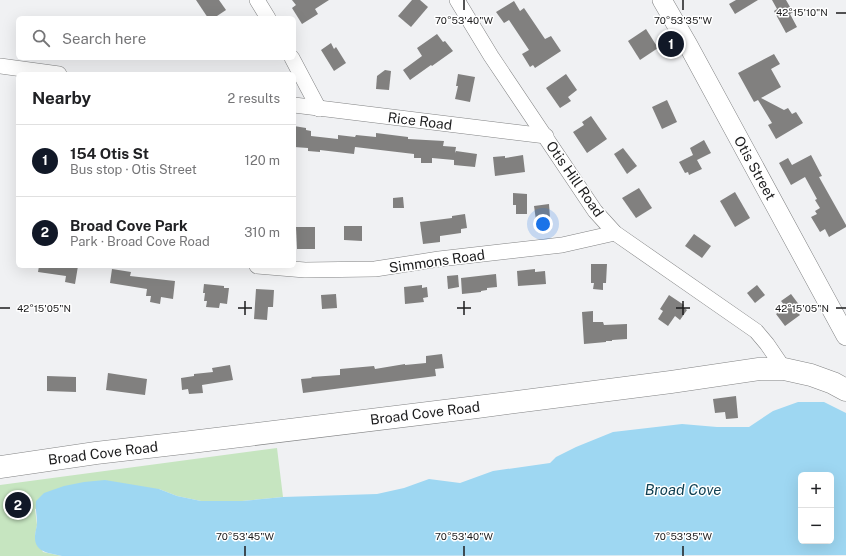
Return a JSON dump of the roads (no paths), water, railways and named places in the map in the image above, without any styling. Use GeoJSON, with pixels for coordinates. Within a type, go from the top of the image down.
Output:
{"type":"FeatureCollection","features":[{"type":"Feature","properties":{"kind":"main road","name":"Broad Cove Road"},"geometry":{"type":"LineString","coordinates":[[0,467],[96,453],[671,382],[759,369],[784,369],[811,375],[833,383],[846,390]]}},
{"type":"Feature","properties":{"kind":"street"},"geometry":{"type":"LineString","coordinates":[[257,0],[267,16]]}},
{"type":"Feature","properties":{"kind":"street","name":"Otis Hill Road"},"geometry":{"type":"LineString","coordinates":[[457,0],[491,56],[595,211],[615,233],[756,331],[784,369]]}},
{"type":"Feature","properties":{"kind":"street","name":"Otis Street"},"geometry":{"type":"LineString","coordinates":[[662,0],[846,336]]}},
{"type":"Feature","properties":{"kind":"street"},"geometry":{"type":"LineString","coordinates":[[293,60],[319,109]]}},
{"type":"Feature","properties":{"kind":"street"},"geometry":{"type":"LineString","coordinates":[[0,66],[44,72]]}},
{"type":"Feature","properties":{"kind":"street","name":"Rice Road"},"geometry":{"type":"LineString","coordinates":[[296,105],[546,136]]}},
{"type":"Feature","properties":{"kind":"street","name":"Simmons Road"},"geometry":{"type":"LineString","coordinates":[[281,268],[305,270],[375,269],[439,259],[562,245],[615,233]]}},
{"type":"Feature","properties":{"kind":"water","name":"Broad Cove"},"geometry":{"type":"Polygon","coordinates":[[[798,402],[824,402],[846,413],[846,555],[62,556],[48,553],[40,549],[35,542],[37,523],[36,501],[44,493],[64,486],[84,482],[105,480],[159,489],[177,496],[201,501],[242,501],[283,497],[377,494],[404,488],[429,479],[460,483],[493,471],[550,463],[556,457],[576,447],[613,432],[682,424],[717,427],[749,427],[773,411],[798,402]]]}},
{"type":"Feature","properties":{"kind":"place","name":"154 Otis St"},"geometry":{"type":"Point","coordinates":[671,44]}},
{"type":"Feature","properties":{"kind":"place","name":"Broad Cove Park"},"geometry":{"type":"Point","coordinates":[18,505]}}]}
